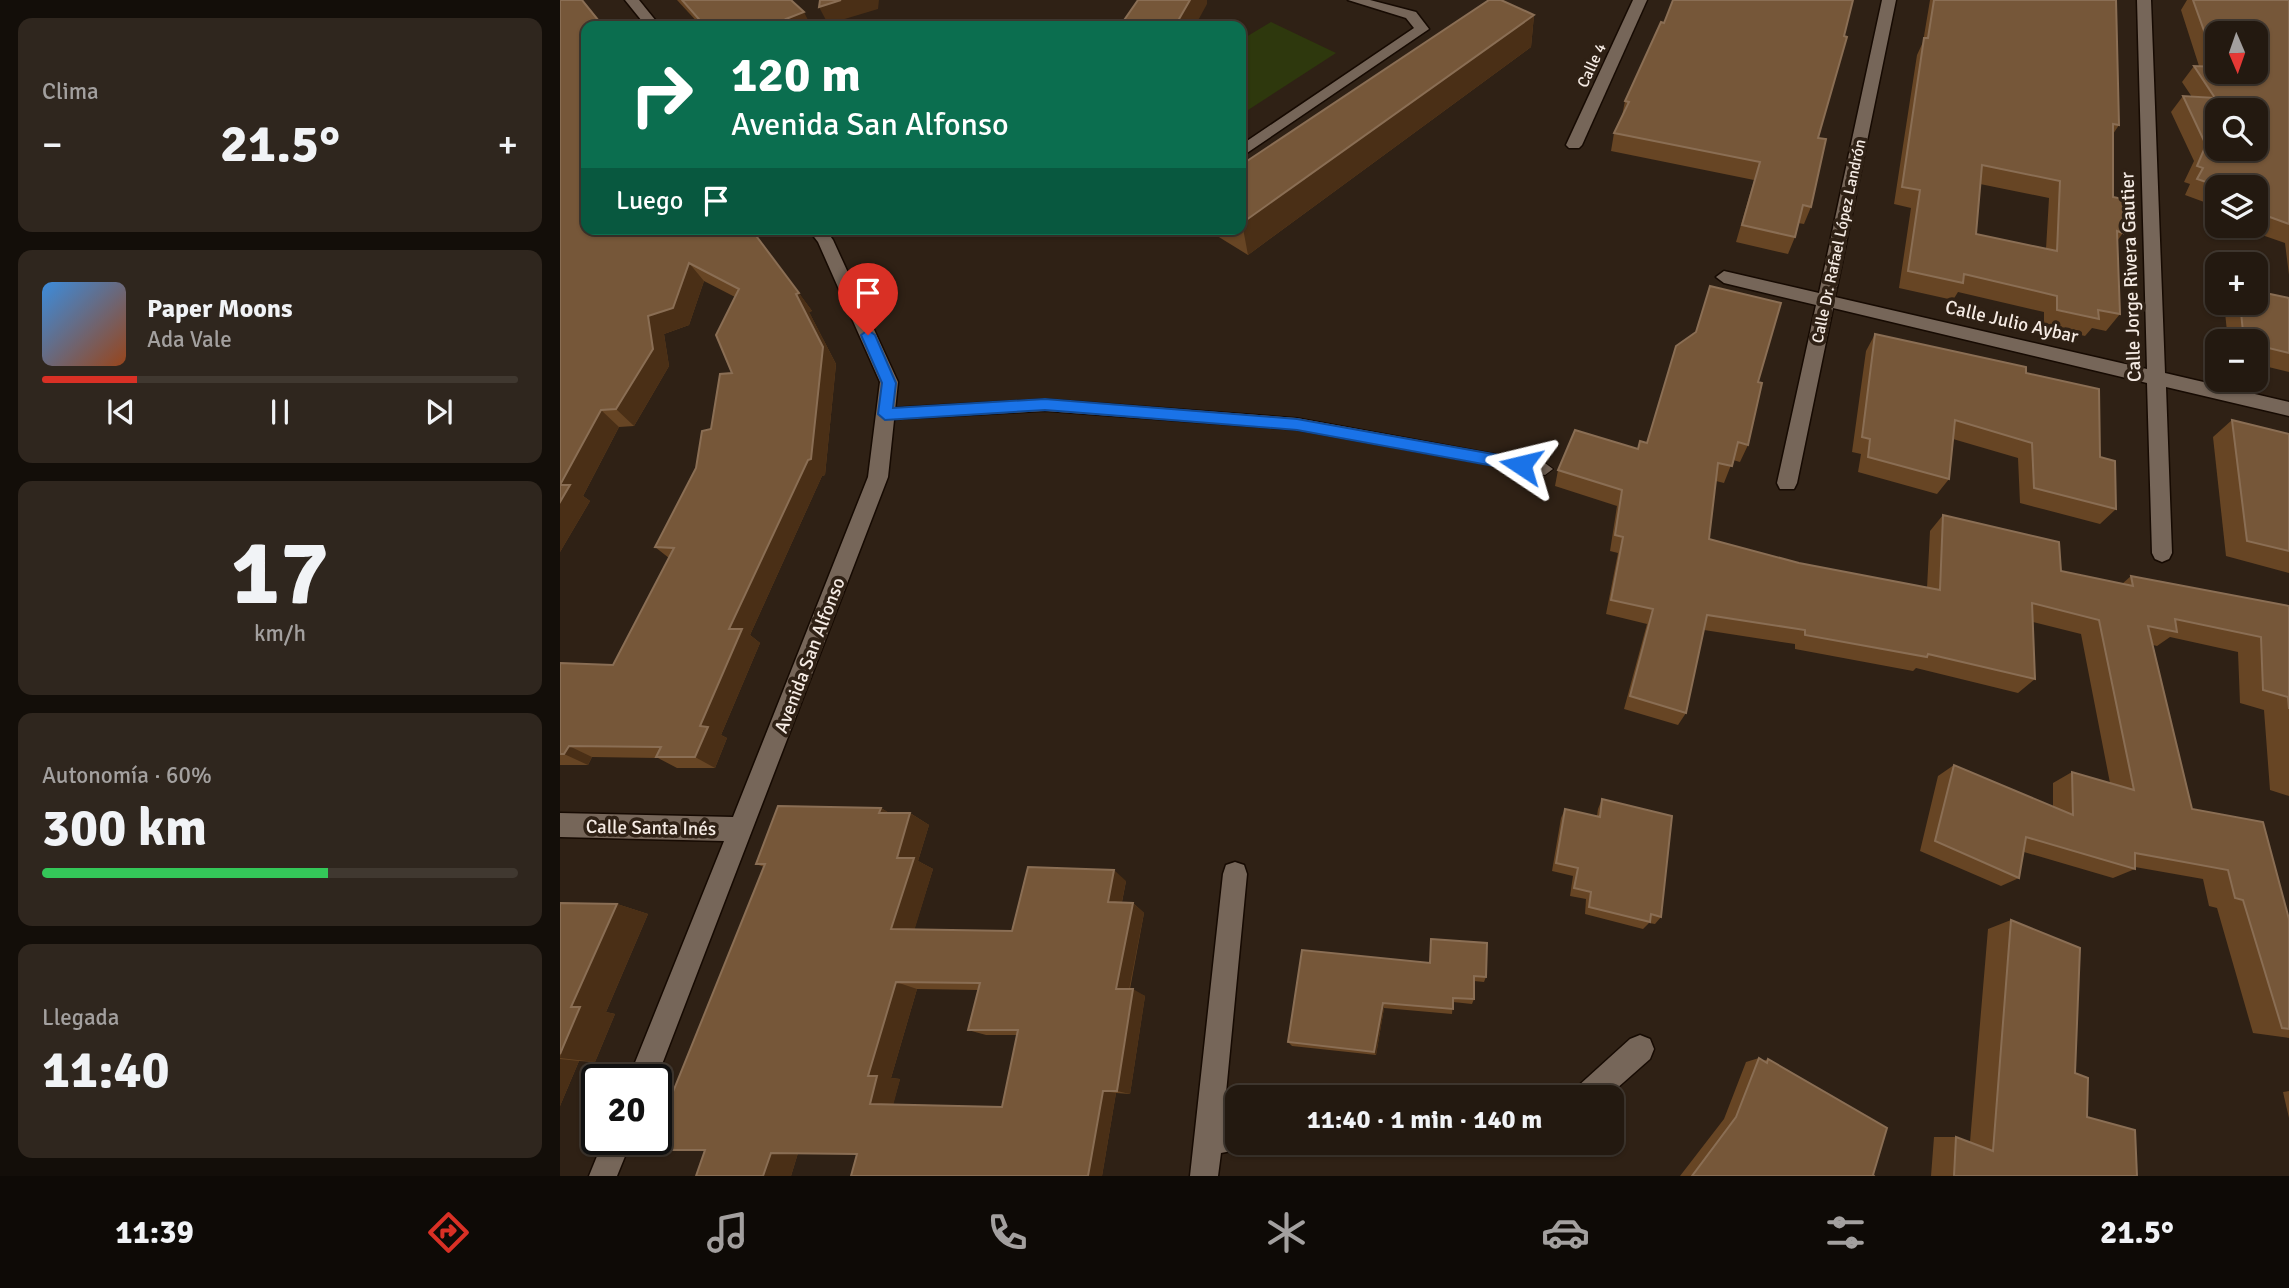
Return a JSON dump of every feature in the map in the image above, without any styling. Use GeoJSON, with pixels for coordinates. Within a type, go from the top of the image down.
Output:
{"type":"FeatureCollection","features":[{"type":"Feature","properties":{"kind":"street"},"geometry":{"type":"LineString","coordinates":[[632,0],[649,21]]}},
{"type":"Feature","properties":{"kind":"street"},"geometry":{"type":"LineString","coordinates":[[1246,149],[1422,30],[1411,15],[1354,0]]}},
{"type":"Feature","properties":{"kind":"street","name":"Calle 4"},"geometry":{"type":"LineString","coordinates":[[1574,145],[1640,0]]}},
{"type":"Feature","properties":{"kind":"street","name":"Calle Dr. Rafael López Landrón"},"geometry":{"type":"LineString","coordinates":[[1787,483],[1889,0]]}},
{"type":"Feature","properties":{"kind":"street","name":"Calle Jorge Rivera Gautier"},"geometry":{"type":"LineString","coordinates":[[2144,0],[2154,376],[2162,553]]}},
{"type":"Feature","properties":{"kind":"street","name":"Avenida San Alfonso"},"geometry":{"type":"LineString","coordinates":[[648,1064],[878,477],[889,383],[821,235]]}},
{"type":"Feature","properties":{"kind":"street","name":"Calle Julio Aybar"},"geometry":{"type":"LineString","coordinates":[[1724,276],[2289,409]]}},
{"type":"Feature","properties":{"kind":"street","name":"Calle Santa Inés"},"geometry":{"type":"LineString","coordinates":[[560,825],[741,829]]}},
{"type":"Feature","properties":{"kind":"street"},"geometry":{"type":"LineString","coordinates":[[1204,1176],[1224,1139],[1235,874]]}},
{"type":"Feature","properties":{"kind":"street"},"geometry":{"type":"LineString","coordinates":[[1600,1085],[1640,1049]]}},
{"type":"Feature","properties":{"kind":"street"},"geometry":{"type":"LineString","coordinates":[[603,1176],[612,1155]]}},
{"type":"Feature","properties":{"kind":"lane"},"geometry":{"type":"LineString","coordinates":[[885,414],[1045,405],[1297,424],[1545,470]]}},
{"type":"Feature","properties":{"kind":"green space"},"geometry":{"type":"Polygon","coordinates":[[[1271,22],[1336,53],[1246,111],[1246,37],[1271,22]]]}},
{"type":"Feature","properties":{"kind":"building"},"geometry":{"type":"Polygon","coordinates":[[[560,0],[582,0],[599,21],[581,21],[581,235],[756,235],[799,293],[796,294],[823,347],[811,459],[808,460],[729,629],[742,629],[700,726],[708,727],[695,757],[656,757],[661,747],[569,746],[564,754],[560,754],[560,663],[613,665],[674,548],[655,547],[696,468],[702,431],[711,429],[720,374],[732,373],[716,335],[739,289],[689,263],[673,308],[648,316],[653,349],[616,409],[601,410],[560,485],[560,0]]]}},
{"type":"Feature","properties":{"kind":"building"},"geometry":{"type":"Polygon","coordinates":[[[682,0],[791,0],[804,12],[786,19],[788,21],[701,21],[682,0]]]}},
{"type":"Feature","properties":{"kind":"building"},"geometry":{"type":"Polygon","coordinates":[[[820,0],[841,0],[819,7],[820,0]]]}},
{"type":"Feature","properties":{"kind":"building"},"geometry":{"type":"Polygon","coordinates":[[[1138,0],[1190,0],[1178,21],[1123,21],[1138,0]]]}},
{"type":"Feature","properties":{"kind":"building"},"geometry":{"type":"Polygon","coordinates":[[[1489,0],[1501,0],[1534,15],[1246,220],[1246,162],[1489,0]]]}},
{"type":"Feature","properties":{"kind":"building"},"geometry":{"type":"Polygon","coordinates":[[[1673,0],[1853,0],[1844,36],[1847,37],[1818,138],[1826,139],[1811,207],[1803,205],[1795,237],[1742,225],[1760,162],[1614,133],[1629,102],[1625,101],[1673,0]]]}},
{"type":"Feature","properties":{"kind":"building"},"geometry":{"type":"Polygon","coordinates":[[[1934,0],[2116,0],[2119,125],[2113,124],[2113,197],[2123,199],[2123,233],[2117,231],[2120,314],[2098,310],[2099,319],[2057,310],[2057,296],[1964,274],[1963,283],[1908,271],[1920,190],[1902,187],[1924,38],[1928,38],[1934,0]],[[1982,165],[1976,234],[2057,251],[2060,181],[1982,165]]]}},
{"type":"Feature","properties":{"kind":"building"},"geometry":{"type":"Polygon","coordinates":[[[2193,0],[2289,0],[2289,224],[2268,216],[2268,175],[2205,175],[2205,182],[2197,179],[2203,168],[2197,166],[2205,147],[2205,161],[2268,161],[2268,98],[2215,98],[2206,84],[2268,84],[2268,21],[2205,21],[2205,33],[2193,0]]]}},
{"type":"Feature","properties":{"kind":"building"},"geometry":{"type":"Polygon","coordinates":[[[2194,66],[2205,66],[2205,83],[2194,66]]]}},
{"type":"Feature","properties":{"kind":"building"},"geometry":{"type":"Polygon","coordinates":[[[2183,96],[2215,98],[2205,98],[2205,143],[2183,96]]]}},
{"type":"Feature","properties":{"kind":"building"},"geometry":{"type":"Polygon","coordinates":[[[1710,286],[1781,303],[1758,382],[1762,383],[1748,445],[1738,442],[1732,466],[1718,463],[1709,539],[1799,563],[1940,590],[1943,515],[2059,542],[2061,571],[2133,586],[2131,576],[2289,606],[2289,709],[2288,697],[2263,690],[2261,637],[2175,619],[2177,632],[2148,626],[2192,809],[2263,822],[2289,919],[2289,1029],[2282,1028],[2243,900],[2235,898],[2228,870],[2135,853],[2135,869],[2026,837],[2019,878],[1935,841],[1954,765],[2073,815],[2072,772],[2134,790],[2099,620],[2032,603],[2035,679],[1928,654],[1927,657],[1805,635],[1805,630],[1707,615],[1686,713],[1630,696],[1653,609],[1611,600],[1623,537],[1615,535],[1622,490],[1558,470],[1575,430],[1638,449],[1640,441],[1647,443],[1676,346],[1696,332],[1710,286]]]}},
{"type":"Feature","properties":{"kind":"building"},"geometry":{"type":"Polygon","coordinates":[[[2268,294],[2289,298],[2289,353],[2268,348],[2268,329],[2243,329],[2241,315],[2268,315],[2268,294]]]}},
{"type":"Feature","properties":{"kind":"building"},"geometry":{"type":"Polygon","coordinates":[[[1875,334],[2026,367],[2026,373],[2099,389],[2100,457],[2115,461],[2116,509],[2034,488],[2032,443],[1955,420],[1949,479],[1868,457],[1870,439],[1862,437],[1875,334]]]}},
{"type":"Feature","properties":{"kind":"building"},"geometry":{"type":"Polygon","coordinates":[[[2232,420],[2289,434],[2289,551],[2247,541],[2232,420]]]}},
{"type":"Feature","properties":{"kind":"building"},"geometry":{"type":"Polygon","coordinates":[[[560,485],[570,485],[560,502],[560,485]]]}},
{"type":"Feature","properties":{"kind":"building"},"geometry":{"type":"Polygon","coordinates":[[[1602,799],[1672,816],[1661,917],[1651,914],[1650,922],[1589,907],[1591,892],[1574,888],[1578,868],[1556,863],[1565,809],[1600,817],[1602,799]]]}},
{"type":"Feature","properties":{"kind":"building"},"geometry":{"type":"Polygon","coordinates":[[[778,806],[881,808],[879,813],[910,813],[897,858],[914,858],[891,929],[1012,931],[1028,867],[1114,870],[1108,902],[1133,903],[1116,989],[1133,989],[1117,1091],[1103,1091],[1088,1176],[851,1176],[857,1154],[771,1153],[763,1176],[696,1176],[705,1150],[672,1150],[672,1094],[765,864],[756,864],[778,806]],[[896,982],[868,1076],[877,1076],[870,1104],[1002,1107],[1018,1030],[968,1030],[980,983],[896,982]]]}},
{"type":"Feature","properties":{"kind":"building"},"geometry":{"type":"Polygon","coordinates":[[[560,903],[617,904],[571,1007],[580,1007],[560,1054],[560,903]]]}},
{"type":"Feature","properties":{"kind":"building"},"geometry":{"type":"Polygon","coordinates":[[[2011,920],[2080,948],[2075,1073],[2088,1078],[2087,1117],[2135,1130],[2137,1176],[1954,1176],[1956,1137],[1993,1151],[2011,920]]]}},
{"type":"Feature","properties":{"kind":"building"},"geometry":{"type":"Polygon","coordinates":[[[1431,939],[1487,943],[1486,977],[1474,976],[1474,999],[1453,998],[1453,1009],[1383,1003],[1374,1052],[1288,1042],[1302,950],[1430,963],[1431,939]]]}},
{"type":"Feature","properties":{"kind":"building"},"geometry":{"type":"Polygon","coordinates":[[[1759,1058],[1767,1063],[1768,1059],[1887,1128],[1874,1176],[1692,1176],[1736,1117],[1759,1058]]]}},
{"type":"Feature","properties":{"kind":"route"},"geometry":{"type":"LineString","coordinates":[[868,335],[889,383],[885,414],[1045,405],[1297,424],[1521,465]]}}]}
